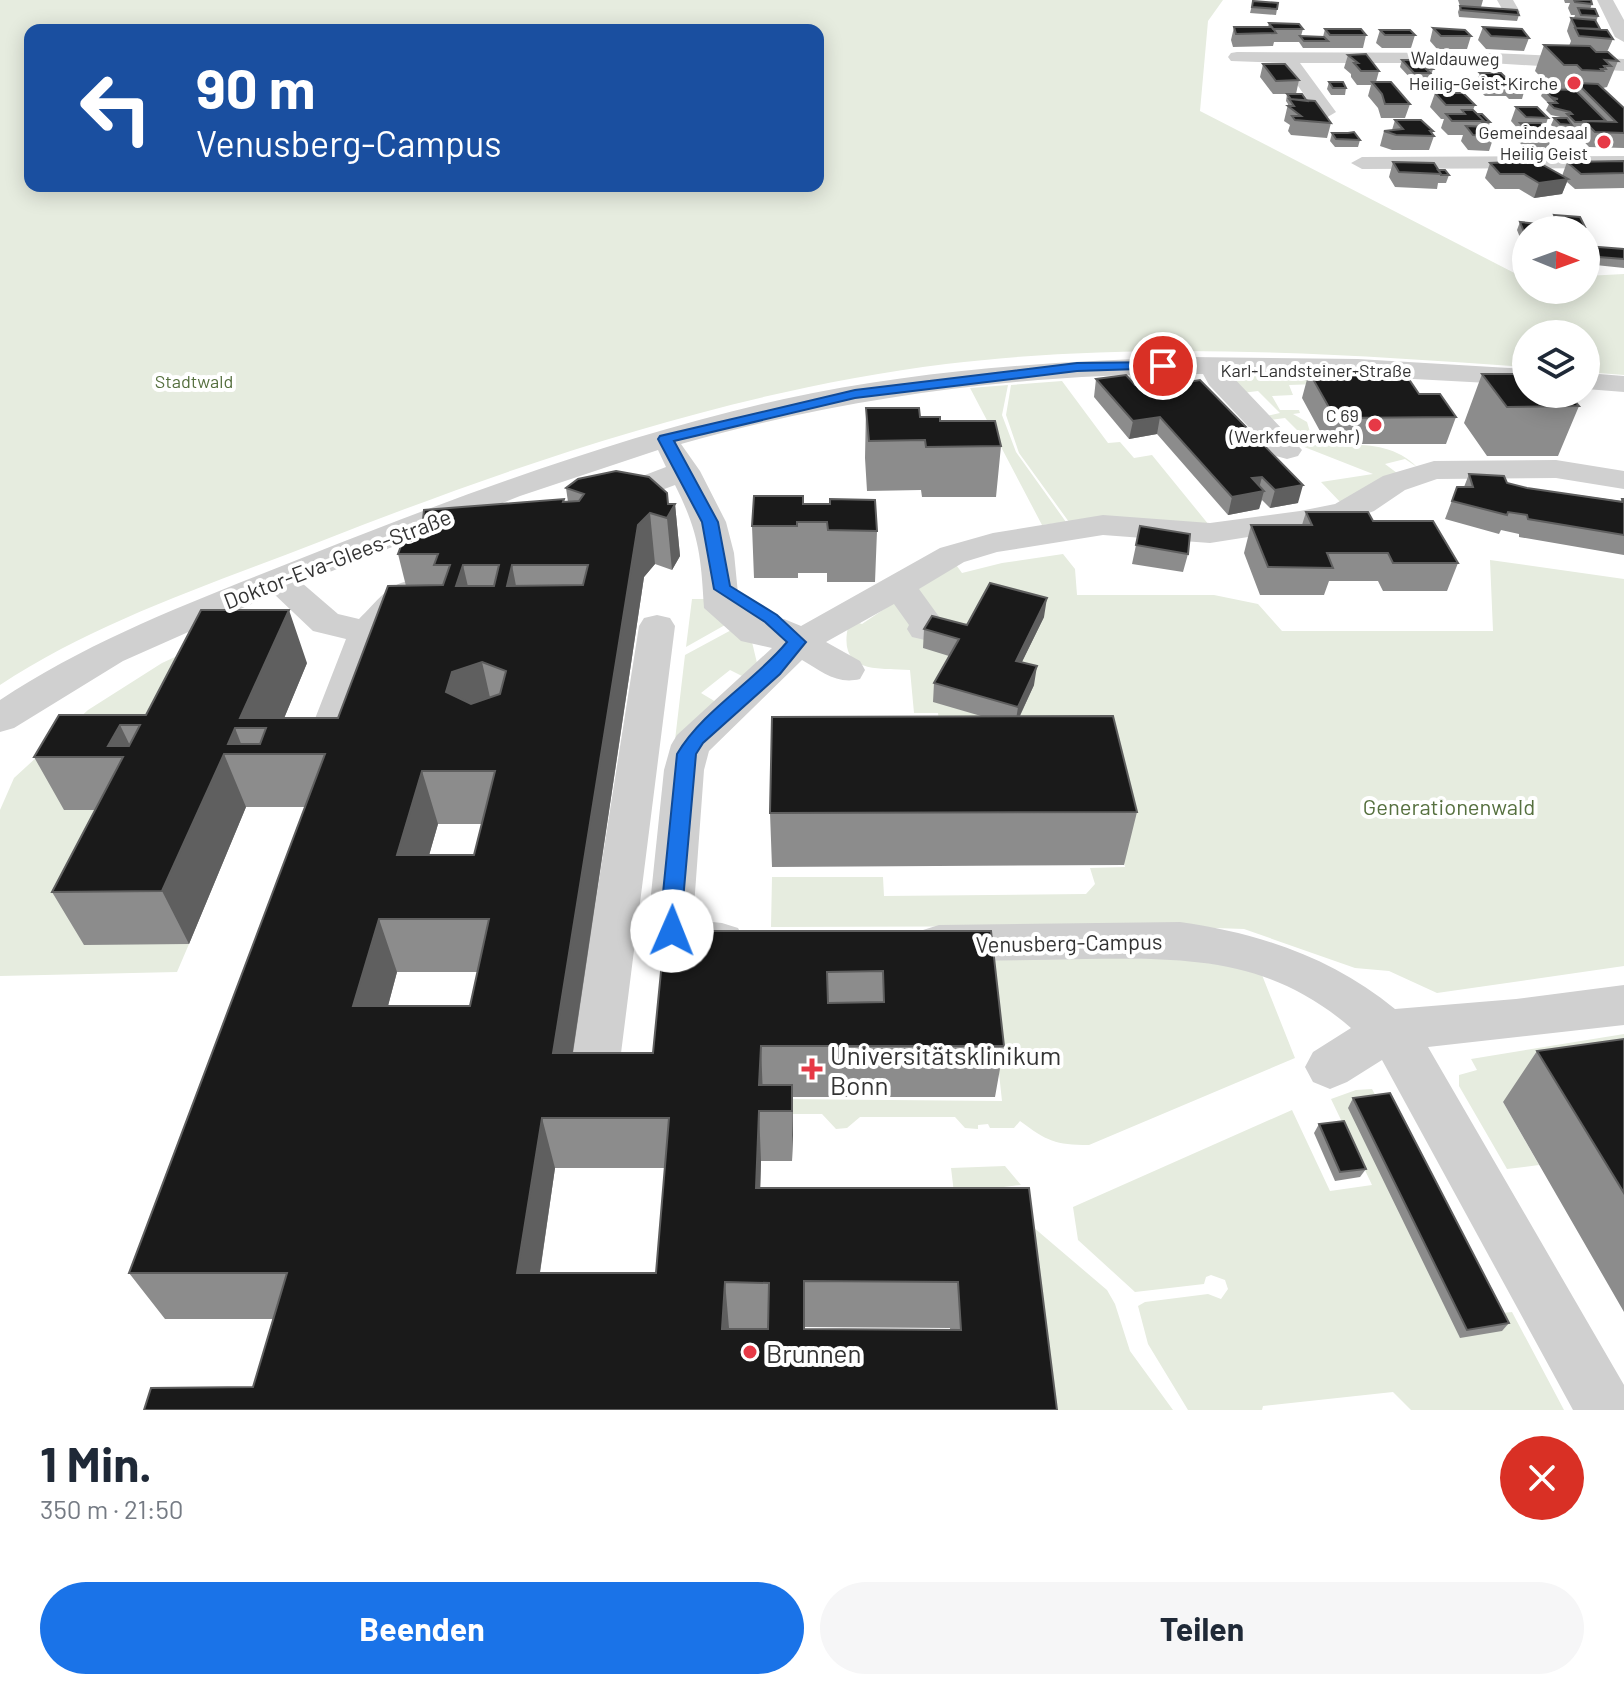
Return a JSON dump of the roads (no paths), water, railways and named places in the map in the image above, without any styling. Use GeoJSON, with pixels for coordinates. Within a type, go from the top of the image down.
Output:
{"type":"FeatureCollection","features":[{"type":"Feature","properties":{"kind":"street"},"geometry":{"type":"LineString","coordinates":[[1605,0],[1624,37]]}},
{"type":"Feature","properties":{"kind":"street","name":"Waldauweg"},"geometry":{"type":"LineString","coordinates":[[1237,57],[1479,57],[1624,65]]}},
{"type":"Feature","properties":{"kind":"street"},"geometry":{"type":"LineString","coordinates":[[1287,57],[1326,112]]}},
{"type":"Feature","properties":{"kind":"street"},"geometry":{"type":"LineString","coordinates":[[1362,163],[1624,162]]}},
{"type":"Feature","properties":{"kind":"street","name":"Karl-Landsteiner-Straße"},"geometry":{"type":"LineString","coordinates":[[1287,450],[1219,379],[1213,366],[1406,370],[1512,376]]}},
{"type":"Feature","properties":{"kind":"street","name":"Doktor-Eva-Glees-Straße"},"geometry":{"type":"LineString","coordinates":[[0,719],[125,643],[458,511],[665,439],[855,394],[998,374],[1077,367],[1213,366]]}},
{"type":"Feature","properties":{"kind":"street"},"geometry":{"type":"LineString","coordinates":[[1600,382],[1624,384]]}},
{"type":"Feature","properties":{"kind":"street"},"geometry":{"type":"LineString","coordinates":[[665,439],[710,522],[722,589],[722,608],[754,633],[797,642],[847,670]]}},
{"type":"Feature","properties":{"kind":"street"},"geometry":{"type":"LineString","coordinates":[[755,943],[684,939],[672,931],[670,923],[686,754],[696,738],[774,669],[797,642],[952,555],[993,543],[1103,525],[1210,533],[1344,512],[1363,504],[1394,483],[1434,470],[1556,469],[1624,480]]}},
{"type":"Feature","properties":{"kind":"street"},"geometry":{"type":"LineString","coordinates":[[583,509],[685,471]]}},
{"type":"Feature","properties":{"kind":"street"},"geometry":{"type":"LineString","coordinates":[[324,747],[366,632],[408,593],[424,565]]}},
{"type":"Feature","properties":{"kind":"street"},"geometry":{"type":"LineString","coordinates":[[279,580],[326,623],[366,632]]}},
{"type":"Feature","properties":{"kind":"street"},"geometry":{"type":"LineString","coordinates":[[899,586],[927,625],[925,629]]}},
{"type":"Feature","properties":{"kind":"street"},"geometry":{"type":"LineString","coordinates":[[593,1077],[657,626]]}},
{"type":"Feature","properties":{"kind":"street","name":"Venusberg-Campus"},"geometry":{"type":"LineString","coordinates":[[897,943],[1180,940],[1219,944],[1275,961],[1329,988],[1388,1030],[1404,1050],[1606,1390]]}},
{"type":"Feature","properties":{"kind":"street"},"geometry":{"type":"LineString","coordinates":[[1330,1067],[1388,1030],[1516,1019],[1624,1005]]}},
{"type":"Feature","properties":{"kind":"place","name":"Heilig-Geist-Kirche"},"geometry":{"type":"Point","coordinates":[1574,83]}},
{"type":"Feature","properties":{"kind":"place","name":"Gemeindesaal Heilig Geist"},"geometry":{"type":"Point","coordinates":[1604,142]}},
{"type":"Feature","properties":{"kind":"place","name":"C 69 (Werkfeuerwehr)"},"geometry":{"type":"Point","coordinates":[1375,425]}},
{"type":"Feature","properties":{"kind":"place","name":"Universitätsklinikum Bonn"},"geometry":{"type":"Point","coordinates":[812,1069]}},
{"type":"Feature","properties":{"kind":"place","name":"Brunnen"},"geometry":{"type":"Point","coordinates":[750,1352]}},
{"type":"Feature","properties":{"kind":"park label","name":"Stadtwald"},"geometry":{"type":"Point","coordinates":[194,381]}},
{"type":"Feature","properties":{"kind":"park label","name":"Generationenwald"},"geometry":{"type":"Point","coordinates":[1449,806]}}]}
